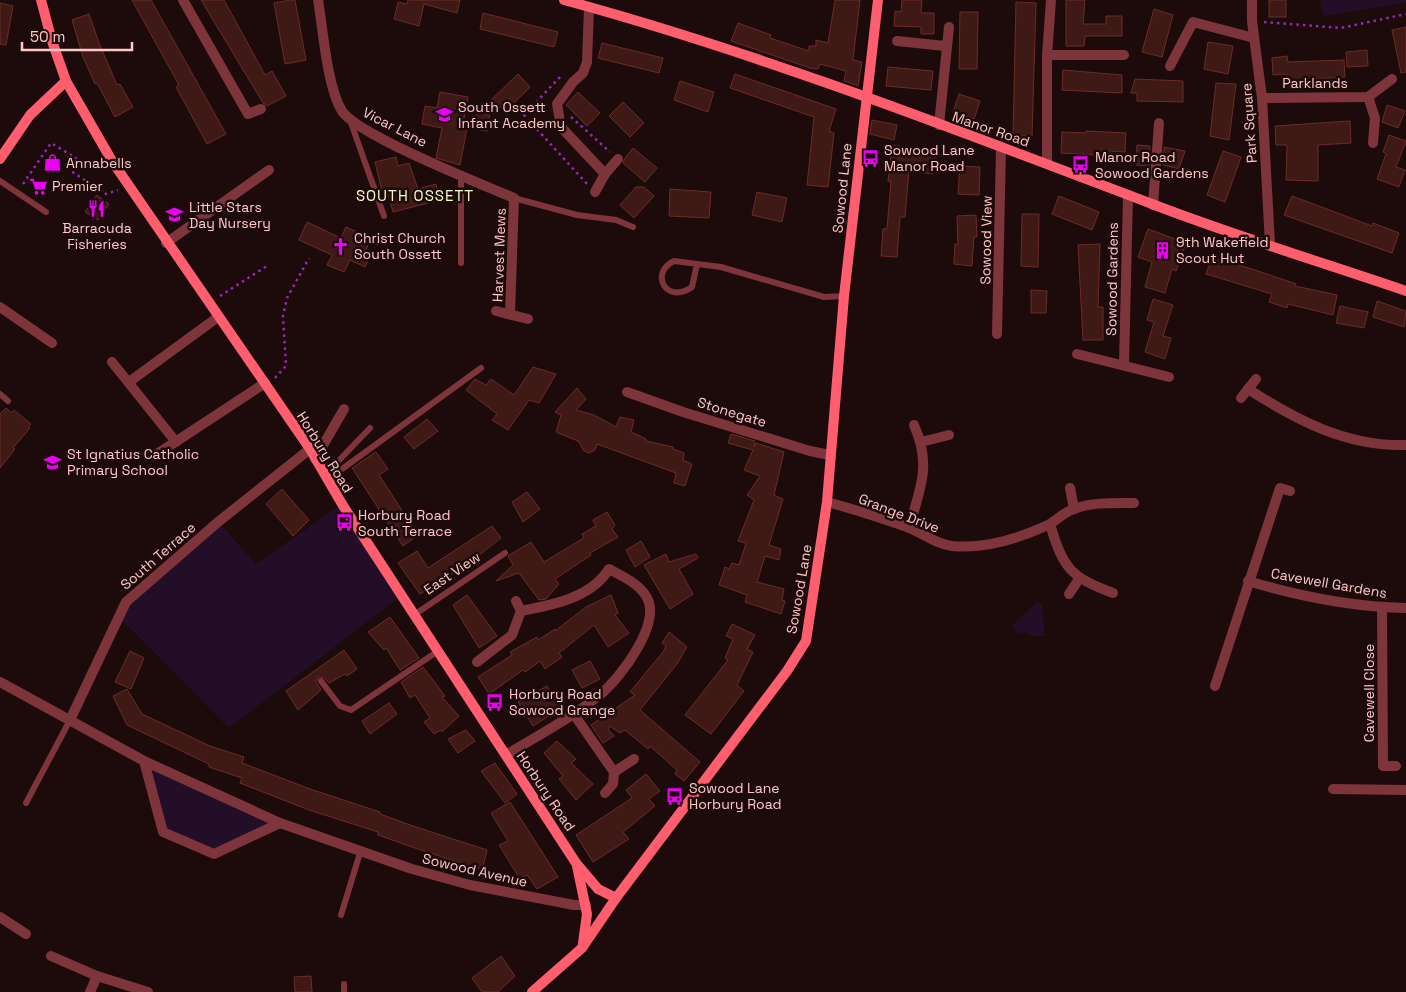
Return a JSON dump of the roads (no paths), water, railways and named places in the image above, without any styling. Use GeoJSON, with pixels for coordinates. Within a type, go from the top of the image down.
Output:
{"type":"FeatureCollection","features":[{"type":"Feature","properties":{"kind":"street","name":"Horbury Road"},"geometry":{"type":"LineString","coordinates":[[42,0],[52,41],[66,81],[129,186],[151,215],[166,243],[313,454],[326,478],[414,615],[576,863],[598,889],[616,898]]}},
{"type":"Feature","properties":{"kind":"street"},"geometry":{"type":"LineString","coordinates":[[183,0],[248,114],[261,109]]}},
{"type":"Feature","properties":{"kind":"street","name":"Vicar Lane"},"geometry":{"type":"LineString","coordinates":[[318,0],[335,96],[343,112],[370,132],[461,176],[514,198]]}},
{"type":"Feature","properties":{"kind":"street","name":"Manor Road"},"geometry":{"type":"LineString","coordinates":[[564,0],[730,50],[1047,164],[1153,205],[1406,291]]}},
{"type":"Feature","properties":{"kind":"street","name":"Sowood Lane"},"geometry":{"type":"LineString","coordinates":[[532,992],[582,948],[616,898],[788,671],[806,641],[827,502],[844,296],[865,98],[878,0]]}},
{"type":"Feature","properties":{"kind":"street"},"geometry":{"type":"LineString","coordinates":[[1047,164],[1047,55],[1051,0]]}},
{"type":"Feature","properties":{"kind":"street","name":"Park Square"},"geometry":{"type":"LineString","coordinates":[[1252,0],[1252,21],[1262,98],[1270,244]]}},
{"type":"Feature","properties":{"kind":"street"},"geometry":{"type":"LineString","coordinates":[[589,7],[587,62],[583,73],[573,82],[557,104],[561,127],[605,174]]}},
{"type":"Feature","properties":{"kind":"street"},"geometry":{"type":"LineString","coordinates":[[1170,66],[1193,22],[1254,38]]}},
{"type":"Feature","properties":{"kind":"street"},"geometry":{"type":"LineString","coordinates":[[939,126],[945,46],[949,27]]}},
{"type":"Feature","properties":{"kind":"street"},"geometry":{"type":"LineString","coordinates":[[897,41],[945,46]]}},
{"type":"Feature","properties":{"kind":"street"},"geometry":{"type":"LineString","coordinates":[[1047,55],[1124,55]]}},
{"type":"Feature","properties":{"kind":"street"},"geometry":{"type":"LineString","coordinates":[[1373,143],[1375,118],[1368,97],[1392,79]]}},
{"type":"Feature","properties":{"kind":"street"},"geometry":{"type":"LineString","coordinates":[[0,159],[30,115],[66,81]]}},
{"type":"Feature","properties":{"kind":"street","name":"Parklands"},"geometry":{"type":"LineString","coordinates":[[1262,98],[1368,97]]}},
{"type":"Feature","properties":{"kind":"street"},"geometry":{"type":"LineString","coordinates":[[1153,205],[1159,123]]}},
{"type":"Feature","properties":{"kind":"street","name":"Sowood View"},"geometry":{"type":"LineString","coordinates":[[997,334],[1001,148]]}},
{"type":"Feature","properties":{"kind":"street"},"geometry":{"type":"LineString","coordinates":[[594,192],[605,174],[618,159]]}},
{"type":"Feature","properties":{"kind":"street"},"geometry":{"type":"LineString","coordinates":[[166,243],[269,170]]}},
{"type":"Feature","properties":{"kind":"street","name":"Sowood Gardens"},"geometry":{"type":"LineString","coordinates":[[1124,364],[1128,195]]}},
{"type":"Feature","properties":{"kind":"street","name":"Harvest Mews"},"geometry":{"type":"LineString","coordinates":[[510,314],[514,198]]}},
{"type":"Feature","properties":{"kind":"street"},"geometry":{"type":"LineString","coordinates":[[0,307],[52,343]]}},
{"type":"Feature","properties":{"kind":"street","name":"Harvest Mews"},"geometry":{"type":"LineString","coordinates":[[496,311],[528,319]]}},
{"type":"Feature","properties":{"kind":"street"},"geometry":{"type":"LineString","coordinates":[[128,382],[218,317]]}},
{"type":"Feature","properties":{"kind":"street"},"geometry":{"type":"LineString","coordinates":[[1077,354],[1169,376]]}},
{"type":"Feature","properties":{"kind":"street"},"geometry":{"type":"LineString","coordinates":[[112,362],[176,442]]}},
{"type":"Feature","properties":{"kind":"street"},"geometry":{"type":"LineString","coordinates":[[1241,398],[1256,379]]}},
{"type":"Feature","properties":{"kind":"street"},"geometry":{"type":"LineString","coordinates":[[154,456],[266,386]]}},
{"type":"Feature","properties":{"kind":"street"},"geometry":{"type":"LineString","coordinates":[[1248,389],[1298,419],[1328,433],[1360,442],[1388,446],[1406,445]]}},
{"type":"Feature","properties":{"kind":"street","name":"Stonegate"},"geometry":{"type":"LineString","coordinates":[[627,392],[684,412],[810,451],[830,455]]}},
{"type":"Feature","properties":{"kind":"street"},"geometry":{"type":"LineString","coordinates":[[313,454],[344,409]]}},
{"type":"Feature","properties":{"kind":"street"},"geometry":{"type":"LineString","coordinates":[[908,528],[922,481],[921,442],[914,425]]}},
{"type":"Feature","properties":{"kind":"street"},"geometry":{"type":"LineString","coordinates":[[921,442],[948,435]]}},
{"type":"Feature","properties":{"kind":"street","name":"South Terrace"},"geometry":{"type":"LineString","coordinates":[[70,720],[126,602],[218,522],[313,454]]}},
{"type":"Feature","properties":{"kind":"street"},"geometry":{"type":"LineString","coordinates":[[1070,488],[1074,509]]}},
{"type":"Feature","properties":{"kind":"street","name":"Cavewell Gardens"},"geometry":{"type":"LineString","coordinates":[[1215,686],[1280,488],[1290,491]]}},
{"type":"Feature","properties":{"kind":"street","name":"Grange Drive"},"geometry":{"type":"LineString","coordinates":[[827,502],[908,528],[935,542],[952,546],[968,546],[1013,538],[1050,524],[1074,509],[1106,503],[1134,503]]}},
{"type":"Feature","properties":{"kind":"street"},"geometry":{"type":"LineString","coordinates":[[1050,524],[1059,552],[1079,579],[1113,593]]}},
{"type":"Feature","properties":{"kind":"street"},"geometry":{"type":"LineString","coordinates":[[506,756],[601,694],[614,682],[648,628],[650,607],[646,596],[632,583],[609,569],[604,577],[578,595],[521,611]]}},
{"type":"Feature","properties":{"kind":"street"},"geometry":{"type":"LineString","coordinates":[[1069,594],[1079,579]]}},
{"type":"Feature","properties":{"kind":"street","name":"Cavewell Gardens"},"geometry":{"type":"LineString","coordinates":[[1248,581],[1276,590],[1382,608],[1406,608]]}},
{"type":"Feature","properties":{"kind":"street"},"geometry":{"type":"LineString","coordinates":[[477,662],[512,635],[521,611],[516,601]]}},
{"type":"Feature","properties":{"kind":"street","name":"Cavewell Close"},"geometry":{"type":"LineString","coordinates":[[1382,608],[1384,766],[1396,766]]}},
{"type":"Feature","properties":{"kind":"street","name":"Sowood Avenue"},"geometry":{"type":"LineString","coordinates":[[0,682],[144,761],[280,823],[360,853],[470,885],[574,906],[586,905]]}},
{"type":"Feature","properties":{"kind":"street"},"geometry":{"type":"LineString","coordinates":[[573,713],[614,772],[613,784],[604,792]]}},
{"type":"Feature","properties":{"kind":"street"},"geometry":{"type":"LineString","coordinates":[[614,772],[634,759]]}},
{"type":"Feature","properties":{"kind":"street"},"geometry":{"type":"LineString","coordinates":[[144,761],[163,832],[214,854],[280,823]]}},
{"type":"Feature","properties":{"kind":"street"},"geometry":{"type":"LineString","coordinates":[[1333,789],[1406,790]]}},
{"type":"Feature","properties":{"kind":"street","name":"Horbury Road"},"geometry":{"type":"LineString","coordinates":[[576,863],[586,905],[586,932],[582,948]]}},
{"type":"Feature","properties":{"kind":"street"},"geometry":{"type":"LineString","coordinates":[[0,917],[26,934]]}},
{"type":"Feature","properties":{"kind":"street"},"geometry":{"type":"LineString","coordinates":[[51,956],[97,976],[148,992]]}},
{"type":"Feature","properties":{"kind":"street"},"geometry":{"type":"LineString","coordinates":[[90,992],[97,976]]}},
{"type":"Feature","properties":{"kind":"lane"},"geometry":{"type":"LineString","coordinates":[[350,118],[384,216]]}},
{"type":"Feature","properties":{"kind":"lane"},"geometry":{"type":"LineString","coordinates":[[461,176],[461,263]]}},
{"type":"Feature","properties":{"kind":"lane"},"geometry":{"type":"LineString","coordinates":[[0,181],[46,212]]}},
{"type":"Feature","properties":{"kind":"lane"},"geometry":{"type":"LineString","coordinates":[[514,198],[577,215],[616,220],[633,227]]}},
{"type":"Feature","properties":{"kind":"lane"},"geometry":{"type":"LineString","coordinates":[[696,264],[692,287],[685,292],[674,293],[666,289],[662,282],[663,272],[667,264],[674,261],[721,267],[824,297],[844,296]]}},
{"type":"Feature","properties":{"kind":"lane"},"geometry":{"type":"LineString","coordinates":[[326,478],[481,368]]}},
{"type":"Feature","properties":{"kind":"lane"},"geometry":{"type":"LineString","coordinates":[[0,394],[8,401]]}},
{"type":"Feature","properties":{"kind":"lane"},"geometry":{"type":"LineString","coordinates":[[326,478],[370,428]]}},
{"type":"Feature","properties":{"kind":"lane","name":"East View"},"geometry":{"type":"LineString","coordinates":[[414,615],[505,553]]}},
{"type":"Feature","properties":{"kind":"lane"},"geometry":{"type":"LineString","coordinates":[[321,681],[340,706],[351,710],[438,651]]}},
{"type":"Feature","properties":{"kind":"lane"},"geometry":{"type":"LineString","coordinates":[[26,803],[70,720]]}},
{"type":"Feature","properties":{"kind":"lane"},"geometry":{"type":"LineString","coordinates":[[341,915],[360,853]]}},
{"type":"Feature","properties":{"kind":"lane"},"geometry":{"type":"LineString","coordinates":[[344,984],[344,992]]}},
{"type":"Feature","properties":{"kind":"place","name":"South Ossett Infant Academy"},"geometry":{"type":"Point","coordinates":[444,115]}},
{"type":"Feature","properties":{"kind":"place","name":"Sowood Lane Manor Road"},"geometry":{"type":"Point","coordinates":[870,158]}},
{"type":"Feature","properties":{"kind":"place","name":"Annabells"},"geometry":{"type":"Point","coordinates":[52,163]}},
{"type":"Feature","properties":{"kind":"place","name":"Manor Road Sowood Gardens"},"geometry":{"type":"Point","coordinates":[1081,165]}},
{"type":"Feature","properties":{"kind":"place","name":"Premier"},"geometry":{"type":"Point","coordinates":[38,186]}},
{"type":"Feature","properties":{"kind":"place","name":"Barracuda Fisheries"},"geometry":{"type":"Point","coordinates":[97,208]}},
{"type":"Feature","properties":{"kind":"place","name":"Little Stars Day Nursery"},"geometry":{"type":"Point","coordinates":[175,215]}},
{"type":"Feature","properties":{"kind":"place","name":"Christ Church South Ossett"},"geometry":{"type":"Point","coordinates":[340,246]}},
{"type":"Feature","properties":{"kind":"place","name":"9th Wakefield Scout Hut"},"geometry":{"type":"Point","coordinates":[1162,250]}},
{"type":"Feature","properties":{"kind":"place","name":"St Ignatius Catholic Primary School"},"geometry":{"type":"Point","coordinates":[53,462]}},
{"type":"Feature","properties":{"kind":"place","name":"Horbury Road South Terrace"},"geometry":{"type":"Point","coordinates":[344,523]}},
{"type":"Feature","properties":{"kind":"place","name":"Horbury Road Sowood Grange"},"geometry":{"type":"Point","coordinates":[495,702]}},
{"type":"Feature","properties":{"kind":"place","name":"Sowood Lane Horbury Road"},"geometry":{"type":"Point","coordinates":[675,796]}},
{"type":"Feature","properties":{"kind":"district","name":"SOUTH OSSETT"},"geometry":{"type":"Point","coordinates":[415,195]}}]}
